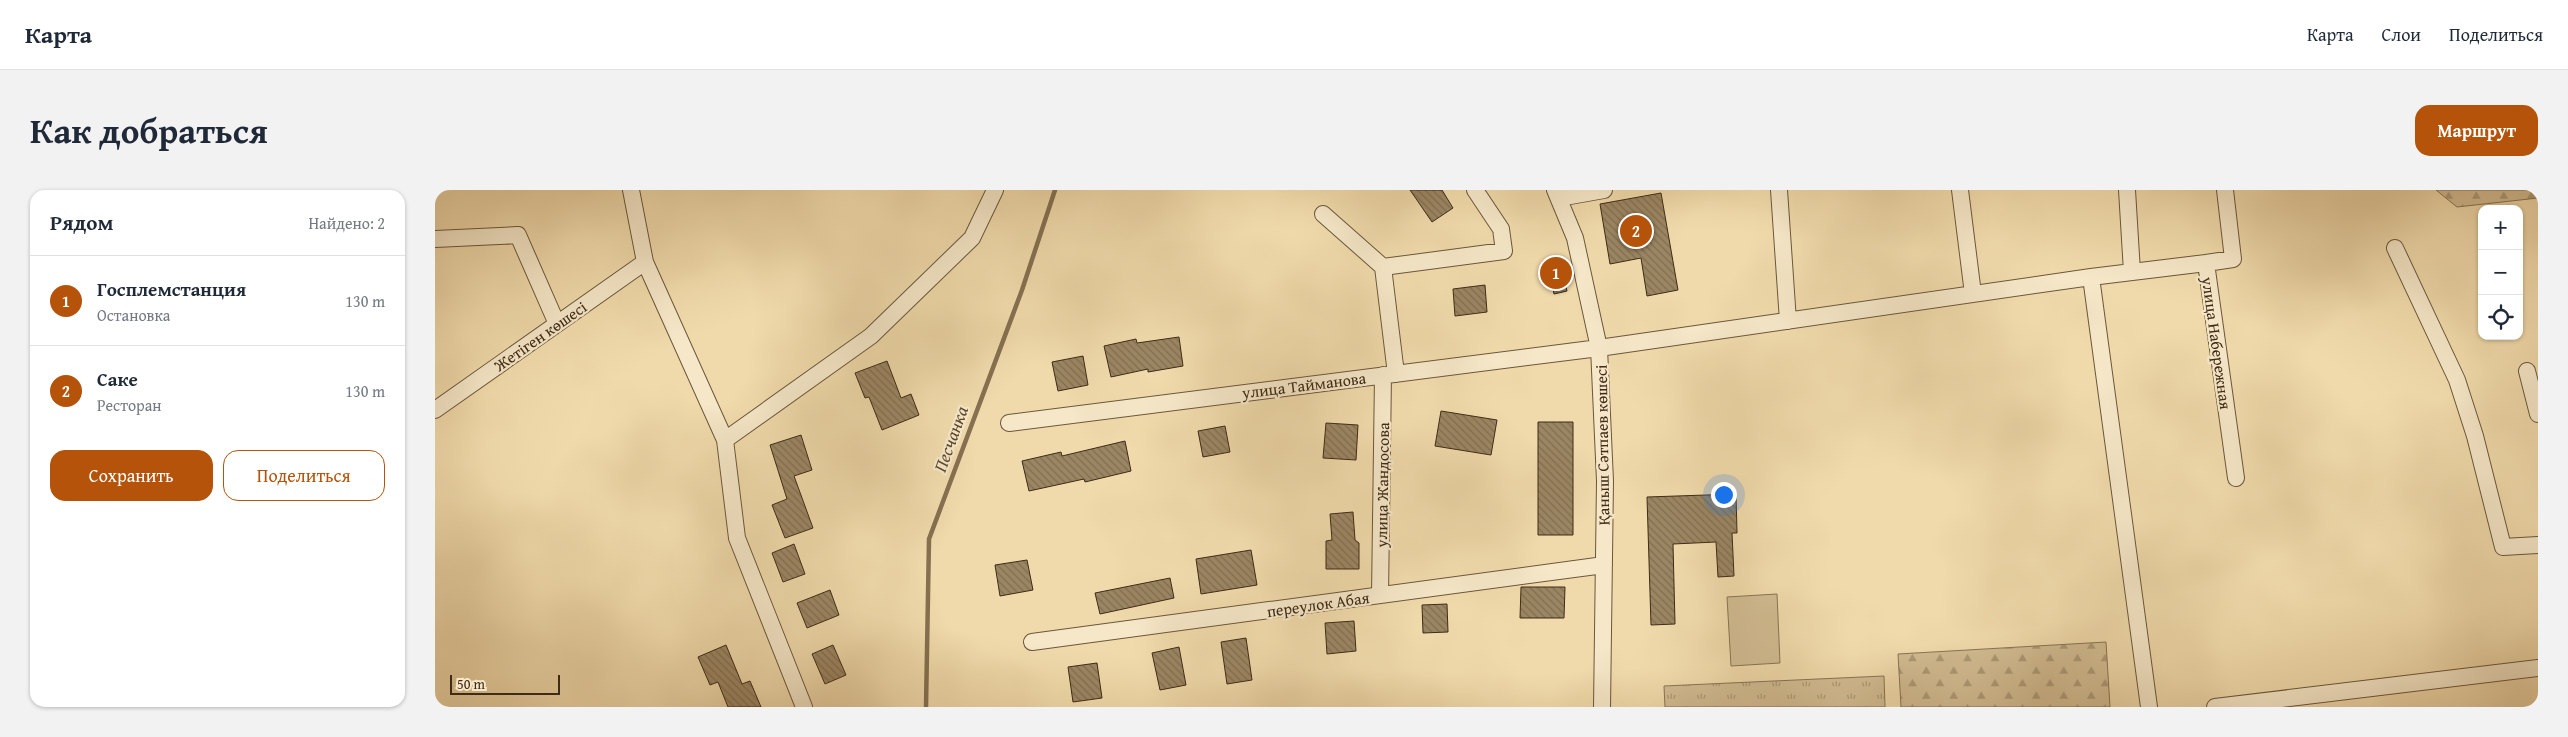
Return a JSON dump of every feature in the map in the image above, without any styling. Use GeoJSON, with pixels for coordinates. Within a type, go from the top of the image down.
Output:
{"type":"FeatureCollection","features":[{"type":"Feature","properties":{"kind":"street"},"geometry":{"type":"LineString","coordinates":[[631,190],[645,262],[725,440],[737,538],[804,707]]}},
{"type":"Feature","properties":{"kind":"street"},"geometry":{"type":"LineString","coordinates":[[725,440],[871,336],[972,238],[995,190]]}},
{"type":"Feature","properties":{"kind":"street"},"geometry":{"type":"LineString","coordinates":[[1323,214],[1383,267],[1504,251],[1501,229],[1475,190]]}},
{"type":"Feature","properties":{"kind":"street"},"geometry":{"type":"LineString","coordinates":[[1557,194],[1604,190]]}},
{"type":"Feature","properties":{"kind":"street"},"geometry":{"type":"LineString","coordinates":[[1779,190],[1788,321]]}},
{"type":"Feature","properties":{"kind":"street"},"geometry":{"type":"LineString","coordinates":[[1960,190],[1973,294]]}},
{"type":"Feature","properties":{"kind":"street"},"geometry":{"type":"LineString","coordinates":[[2127,190],[2132,272]]}},
{"type":"Feature","properties":{"kind":"street"},"geometry":{"type":"LineString","coordinates":[[2205,263],[2233,259],[2225,190]]}},
{"type":"Feature","properties":{"kind":"street","name":"Қаныш Сәтпаев көшесі"},"geometry":{"type":"LineString","coordinates":[[1557,194],[1575,238],[1599,348],[1605,481],[1602,707]]}},
{"type":"Feature","properties":{"kind":"street"},"geometry":{"type":"LineString","coordinates":[[435,239],[518,235],[557,324]]}},
{"type":"Feature","properties":{"kind":"street"},"geometry":{"type":"LineString","coordinates":[[2395,248],[2457,380],[2475,436],[2503,547],[2538,545]]}},
{"type":"Feature","properties":{"kind":"street","name":"Жетіген көшесі"},"geometry":{"type":"LineString","coordinates":[[435,410],[645,262]]}},
{"type":"Feature","properties":{"kind":"street","name":"улица Набережная"},"geometry":{"type":"LineString","coordinates":[[1788,321],[2091,277],[2205,263],[2236,478]]}},
{"type":"Feature","properties":{"kind":"street","name":"улица Жандосова"},"geometry":{"type":"LineString","coordinates":[[1380,595],[1390,374],[1383,267]]}},
{"type":"Feature","properties":{"kind":"street"},"geometry":{"type":"LineString","coordinates":[[2091,277],[2149,707]]}},
{"type":"Feature","properties":{"kind":"street","name":"улица Тайманова"},"geometry":{"type":"LineString","coordinates":[[1009,423],[1599,348],[1788,321]]}},
{"type":"Feature","properties":{"kind":"street"},"geometry":{"type":"LineString","coordinates":[[2527,371],[2538,414]]}},
{"type":"Feature","properties":{"kind":"street","name":"переулок Абая"},"geometry":{"type":"LineString","coordinates":[[1032,642],[1604,565]]}},
{"type":"Feature","properties":{"kind":"street"},"geometry":{"type":"LineString","coordinates":[[2215,707],[2332,700],[2538,668]]}},
{"type":"Feature","properties":{"kind":"green space"},"geometry":{"type":"Polygon","coordinates":[[[2436,190],[2538,190],[2538,198],[2457,207],[2436,190]]]}},
{"type":"Feature","properties":{"kind":"green space"},"geometry":{"type":"Polygon","coordinates":[[[1777,594],[1780,663],[1731,666],[1727,597],[1777,594]]]}},
{"type":"Feature","properties":{"kind":"green space"},"geometry":{"type":"Polygon","coordinates":[[[2106,642],[2110,707],[1901,707],[1898,654],[2106,642]]]}},
{"type":"Feature","properties":{"kind":"green space"},"geometry":{"type":"Polygon","coordinates":[[[1884,676],[1885,707],[1665,707],[1664,686],[1884,676]]]}},
{"type":"Feature","properties":{"kind":"building"},"geometry":{"type":"Polygon","coordinates":[[[1410,190],[1442,190],[1453,208],[1432,222],[1410,190]]]}},
{"type":"Feature","properties":{"kind":"building"},"geometry":{"type":"Polygon","coordinates":[[[1661,193],[1678,290],[1647,296],[1641,258],[1610,264],[1600,204],[1661,193]]]}},
{"type":"Feature","properties":{"kind":"building"},"geometry":{"type":"Polygon","coordinates":[[[1562,268],[1567,291],[1554,294],[1549,271],[1562,268]]]}},
{"type":"Feature","properties":{"kind":"building"},"geometry":{"type":"Polygon","coordinates":[[[1485,285],[1487,312],[1455,316],[1453,289],[1485,285]]]}},
{"type":"Feature","properties":{"kind":"building"},"geometry":{"type":"Polygon","coordinates":[[[1179,337],[1183,366],[1148,372],[1148,369],[1111,377],[1104,346],[1136,339],[1137,343],[1179,337]]]}},
{"type":"Feature","properties":{"kind":"building"},"geometry":{"type":"Polygon","coordinates":[[[1083,356],[1088,385],[1058,391],[1052,362],[1083,356]]]}},
{"type":"Feature","properties":{"kind":"building"},"geometry":{"type":"Polygon","coordinates":[[[887,361],[901,398],[911,394],[919,415],[882,430],[869,397],[865,398],[855,373],[887,361]]]}},
{"type":"Feature","properties":{"kind":"building"},"geometry":{"type":"Polygon","coordinates":[[[1441,411],[1497,420],[1491,455],[1435,446],[1441,411]]]}},
{"type":"Feature","properties":{"kind":"building"},"geometry":{"type":"Polygon","coordinates":[[[1538,422],[1573,422],[1573,535],[1538,535],[1538,422]]]}},
{"type":"Feature","properties":{"kind":"building"},"geometry":{"type":"Polygon","coordinates":[[[1326,423],[1358,425],[1356,460],[1323,458],[1326,423]]]}},
{"type":"Feature","properties":{"kind":"building"},"geometry":{"type":"Polygon","coordinates":[[[1225,426],[1230,452],[1203,457],[1198,431],[1225,426]]]}},
{"type":"Feature","properties":{"kind":"building"},"geometry":{"type":"Polygon","coordinates":[[[801,435],[812,470],[794,476],[813,528],[785,538],[772,505],[787,499],[770,445],[801,435]]]}},
{"type":"Feature","properties":{"kind":"building"},"geometry":{"type":"Polygon","coordinates":[[[1125,441],[1131,471],[1085,482],[1084,479],[1029,491],[1022,461],[1061,452],[1062,456],[1125,441]]]}},
{"type":"Feature","properties":{"kind":"building"},"geometry":{"type":"Polygon","coordinates":[[[1736,494],[1737,533],[1732,533],[1734,576],[1718,577],[1716,542],[1673,544],[1675,624],[1651,625],[1647,497],[1736,494]]]}},
{"type":"Feature","properties":{"kind":"building"},"geometry":{"type":"Polygon","coordinates":[[[1353,512],[1355,540],[1359,543],[1359,569],[1326,569],[1326,541],[1332,540],[1330,514],[1353,512]]]}},
{"type":"Feature","properties":{"kind":"building"},"geometry":{"type":"Polygon","coordinates":[[[794,544],[805,574],[783,582],[772,553],[794,544]]]}},
{"type":"Feature","properties":{"kind":"building"},"geometry":{"type":"Polygon","coordinates":[[[1251,550],[1257,585],[1201,594],[1196,559],[1251,550]]]}},
{"type":"Feature","properties":{"kind":"building"},"geometry":{"type":"Polygon","coordinates":[[[1027,560],[1033,590],[1000,596],[995,565],[1027,560]]]}},
{"type":"Feature","properties":{"kind":"building"},"geometry":{"type":"Polygon","coordinates":[[[1170,578],[1174,598],[1100,614],[1095,593],[1170,578]]]}},
{"type":"Feature","properties":{"kind":"building"},"geometry":{"type":"Polygon","coordinates":[[[1521,587],[1565,587],[1564,618],[1520,618],[1521,587]]]}},
{"type":"Feature","properties":{"kind":"building"},"geometry":{"type":"Polygon","coordinates":[[[830,590],[839,615],[807,628],[797,603],[830,590]]]}},
{"type":"Feature","properties":{"kind":"building"},"geometry":{"type":"Polygon","coordinates":[[[1447,604],[1448,632],[1423,633],[1422,605],[1447,604]]]}},
{"type":"Feature","properties":{"kind":"building"},"geometry":{"type":"Polygon","coordinates":[[[1354,621],[1356,651],[1327,654],[1325,623],[1354,621]]]}},
{"type":"Feature","properties":{"kind":"building"},"geometry":{"type":"Polygon","coordinates":[[[1246,638],[1252,680],[1227,684],[1221,642],[1246,638]]]}},
{"type":"Feature","properties":{"kind":"building"},"geometry":{"type":"Polygon","coordinates":[[[726,645],[742,684],[750,681],[761,707],[728,707],[718,682],[710,685],[698,657],[726,645]]]}},
{"type":"Feature","properties":{"kind":"building"},"geometry":{"type":"Polygon","coordinates":[[[833,645],[846,675],[825,684],[812,654],[833,645]]]}},
{"type":"Feature","properties":{"kind":"building"},"geometry":{"type":"Polygon","coordinates":[[[1179,647],[1186,685],[1160,690],[1152,653],[1179,647]]]}},
{"type":"Feature","properties":{"kind":"building"},"geometry":{"type":"Polygon","coordinates":[[[1097,663],[1102,698],[1073,702],[1068,667],[1097,663]]]}},
{"type":"Feature","properties":{"kind":"waterway","name":"Песчанка"},"geometry":{"type":"LineString","coordinates":[[926,707],[929,539],[1022,290],[1055,190]]}},
{"type":"Feature","properties":{"kind":"place","name":"Саке"},"geometry":{"type":"Point","coordinates":[1636,231]}},
{"type":"Feature","properties":{"kind":"place","name":"Госплемстанция"},"geometry":{"type":"Point","coordinates":[1556,273]}}]}
